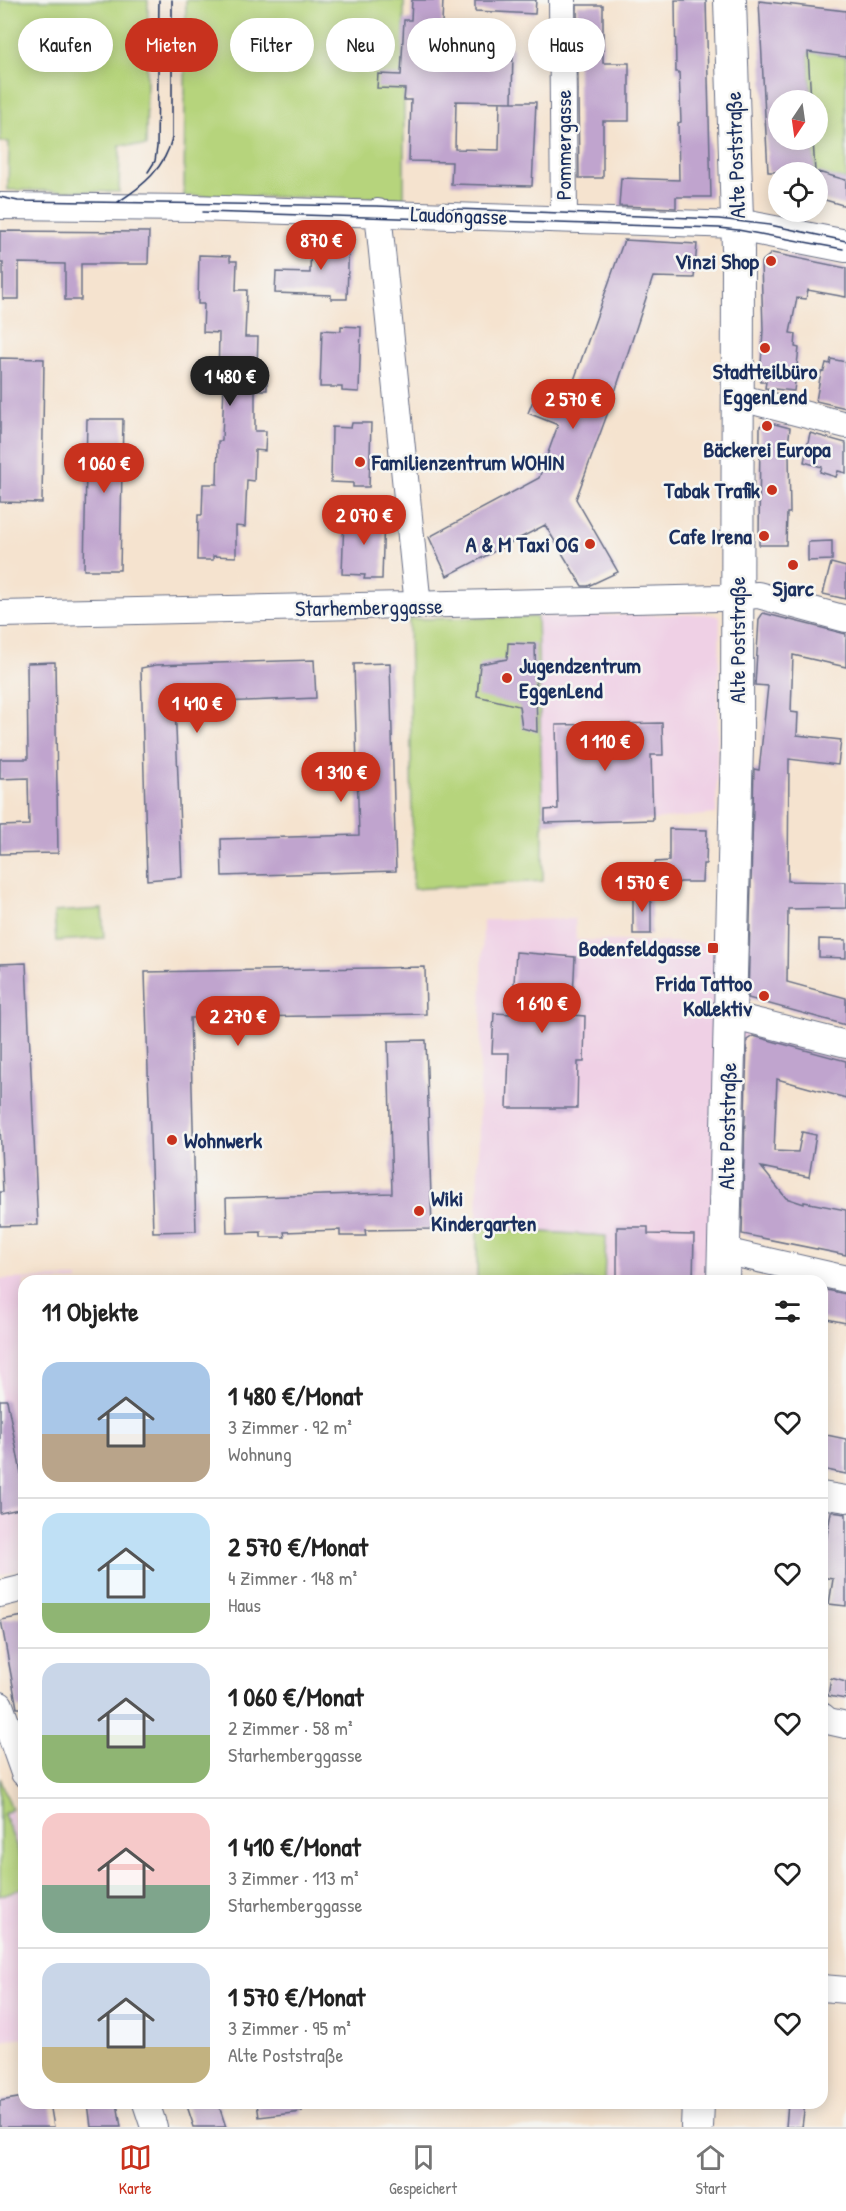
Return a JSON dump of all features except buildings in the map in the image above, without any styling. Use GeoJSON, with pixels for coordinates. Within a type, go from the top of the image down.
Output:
{"type":"FeatureCollection","features":[{"type":"Feature","properties":{"kind":"main road","name":"Alte Poststraße"},"geometry":{"type":"LineString","coordinates":[[723,1266],[737,745],[738,225],[730,0]]}},
{"type":"Feature","properties":{"kind":"main road"},"geometry":{"type":"LineString","coordinates":[[738,225],[846,246]]}},
{"type":"Feature","properties":{"kind":"main road"},"geometry":{"type":"LineString","coordinates":[[697,2127],[698,2109]]}},
{"type":"Feature","properties":{"kind":"street","name":"Pommergasse"},"geometry":{"type":"LineString","coordinates":[[562,0],[564,219]]}},
{"type":"Feature","properties":{"kind":"street","name":"Laudongasse"},"geometry":{"type":"LineString","coordinates":[[0,206],[378,212],[738,225]]}},
{"type":"Feature","properties":{"kind":"street"},"geometry":{"type":"LineString","coordinates":[[378,212],[418,606]]}},
{"type":"Feature","properties":{"kind":"street"},"geometry":{"type":"LineString","coordinates":[[737,397],[846,425]]}},
{"type":"Feature","properties":{"kind":"street","name":"Starhemberggasse"},"geometry":{"type":"LineString","coordinates":[[0,614],[418,606],[721,598],[758,595],[846,619]]}},
{"type":"Feature","properties":{"kind":"street"},"geometry":{"type":"LineString","coordinates":[[730,1015],[846,1044]]}},
{"type":"Feature","properties":{"kind":"street"},"geometry":{"type":"LineString","coordinates":[[723,1266],[808,1275]]}},
{"type":"Feature","properties":{"kind":"street"},"geometry":{"type":"LineString","coordinates":[[828,1277],[846,1279]]}},
{"type":"Feature","properties":{"kind":"street"},"geometry":{"type":"LineString","coordinates":[[828,1496],[846,1499]]}},
{"type":"Feature","properties":{"kind":"street"},"geometry":{"type":"LineString","coordinates":[[0,1594],[18,1590]]}},
{"type":"Feature","properties":{"kind":"street"},"geometry":{"type":"LineString","coordinates":[[0,1706],[4,1729],[18,1760]]}},
{"type":"Feature","properties":{"kind":"street"},"geometry":{"type":"LineString","coordinates":[[828,1722],[846,1725]]}},
{"type":"Feature","properties":{"kind":"street"},"geometry":{"type":"LineString","coordinates":[[828,1988],[846,1990]]}},
{"type":"Feature","properties":{"kind":"street"},"geometry":{"type":"LineString","coordinates":[[148,2109],[154,2127]]}},
{"type":"Feature","properties":{"kind":"shaded area"},"geometry":{"type":"Polygon","coordinates":[[[705,614],[720,616],[716,814],[632,822],[543,823],[537,617],[705,614]]]}},
{"type":"Feature","properties":{"kind":"shaded area"},"geometry":{"type":"Polygon","coordinates":[[[575,919],[576,940],[750,944],[746,1000],[748,1034],[743,1040],[737,1239],[742,1264],[740,1275],[604,1275],[606,1236],[477,1228],[483,920],[575,919]]]}},
{"type":"Feature","properties":{"kind":"shaded area"},"geometry":{"type":"Polygon","coordinates":[[[0,1279],[18,1279],[18,1570],[0,1575],[0,1279]]]}},
{"type":"Feature","properties":{"kind":"shaded area"},"geometry":{"type":"Polygon","coordinates":[[[0,1778],[12,1809],[18,1839],[18,2039],[0,2041],[0,1778]]]}},
{"type":"Feature","properties":{"kind":"green space"},"geometry":{"type":"Polygon","coordinates":[[[0,0],[148,0],[148,18],[125,18],[125,72],[147,72],[146,146],[120,145],[119,192],[8,190],[9,142],[0,142],[0,0]]]}},
{"type":"Feature","properties":{"kind":"green space"},"geometry":{"type":"Polygon","coordinates":[[[186,0],[404,0],[404,198],[184,196],[185,72],[218,72],[218,18],[186,18],[186,0]]]}},
{"type":"Feature","properties":{"kind":"green space"},"geometry":{"type":"Polygon","coordinates":[[[808,52],[846,57],[846,180],[828,175],[828,162],[814,162],[814,150],[828,150],[828,90],[810,90],[808,52]]]}},
{"type":"Feature","properties":{"kind":"green space"},"geometry":{"type":"Polygon","coordinates":[[[537,617],[543,881],[413,889],[409,619],[537,617]]]}},
{"type":"Feature","properties":{"kind":"green space"},"geometry":{"type":"Polygon","coordinates":[[[102,909],[104,938],[56,941],[54,912],[102,909]]]}},
{"type":"Feature","properties":{"kind":"green space"},"geometry":{"type":"Polygon","coordinates":[[[477,1228],[606,1236],[604,1275],[477,1275],[477,1228]]]}},
{"type":"Feature","properties":{"kind":"green space"},"geometry":{"type":"Polygon","coordinates":[[[0,1778],[12,1809],[4,1814],[18,1850],[18,1889],[0,1896],[0,1778]]]}},
{"type":"Feature","properties":{"kind":"tram line"},"geometry":{"type":"LineString","coordinates":[[148,172],[155,161],[157,147],[159,0]]}},
{"type":"Feature","properties":{"kind":"tram line"},"geometry":{"type":"LineString","coordinates":[[118,202],[152,175],[169,149],[172,138],[172,0]]}},
{"type":"Feature","properties":{"kind":"tram line"},"geometry":{"type":"LineString","coordinates":[[0,197],[18,201],[377,206],[719,219],[770,225],[846,241]]}},
{"type":"Feature","properties":{"kind":"tram line"},"geometry":{"type":"LineString","coordinates":[[203,212],[719,228],[843,249]]}},
{"type":"Feature","properties":{"kind":"place","name":"Vinzi Shop"},"geometry":{"type":"Point","coordinates":[771,261]}},
{"type":"Feature","properties":{"kind":"place","name":"Stadtteilbüro EggenLend"},"geometry":{"type":"Point","coordinates":[765,348]}},
{"type":"Feature","properties":{"kind":"place","name":"Bäckerei Europa"},"geometry":{"type":"Point","coordinates":[767,426]}},
{"type":"Feature","properties":{"kind":"place","name":"Familienzentrum WOHIN"},"geometry":{"type":"Point","coordinates":[360,462]}},
{"type":"Feature","properties":{"kind":"place","name":"Tabak Trafik"},"geometry":{"type":"Point","coordinates":[772,490]}},
{"type":"Feature","properties":{"kind":"place","name":"Cafe Irena"},"geometry":{"type":"Point","coordinates":[764,536]}},
{"type":"Feature","properties":{"kind":"place","name":"A & M Taxi OG"},"geometry":{"type":"Point","coordinates":[590,544]}},
{"type":"Feature","properties":{"kind":"place","name":"Sjarc"},"geometry":{"type":"Point","coordinates":[793,565]}},
{"type":"Feature","properties":{"kind":"place","name":"Jugendzentrum EggenLend"},"geometry":{"type":"Point","coordinates":[507,678]}},
{"type":"Feature","properties":{"kind":"place","name":"Bodenfeldgasse"},"geometry":{"type":"Point","coordinates":[713,948]}},
{"type":"Feature","properties":{"kind":"place","name":"Frida Tattoo Kollektiv"},"geometry":{"type":"Point","coordinates":[764,996]}},
{"type":"Feature","properties":{"kind":"place","name":"Wohnwerk"},"geometry":{"type":"Point","coordinates":[172,1140]}},
{"type":"Feature","properties":{"kind":"place","name":"Wiki Kindergarten"},"geometry":{"type":"Point","coordinates":[419,1211]}}]}
